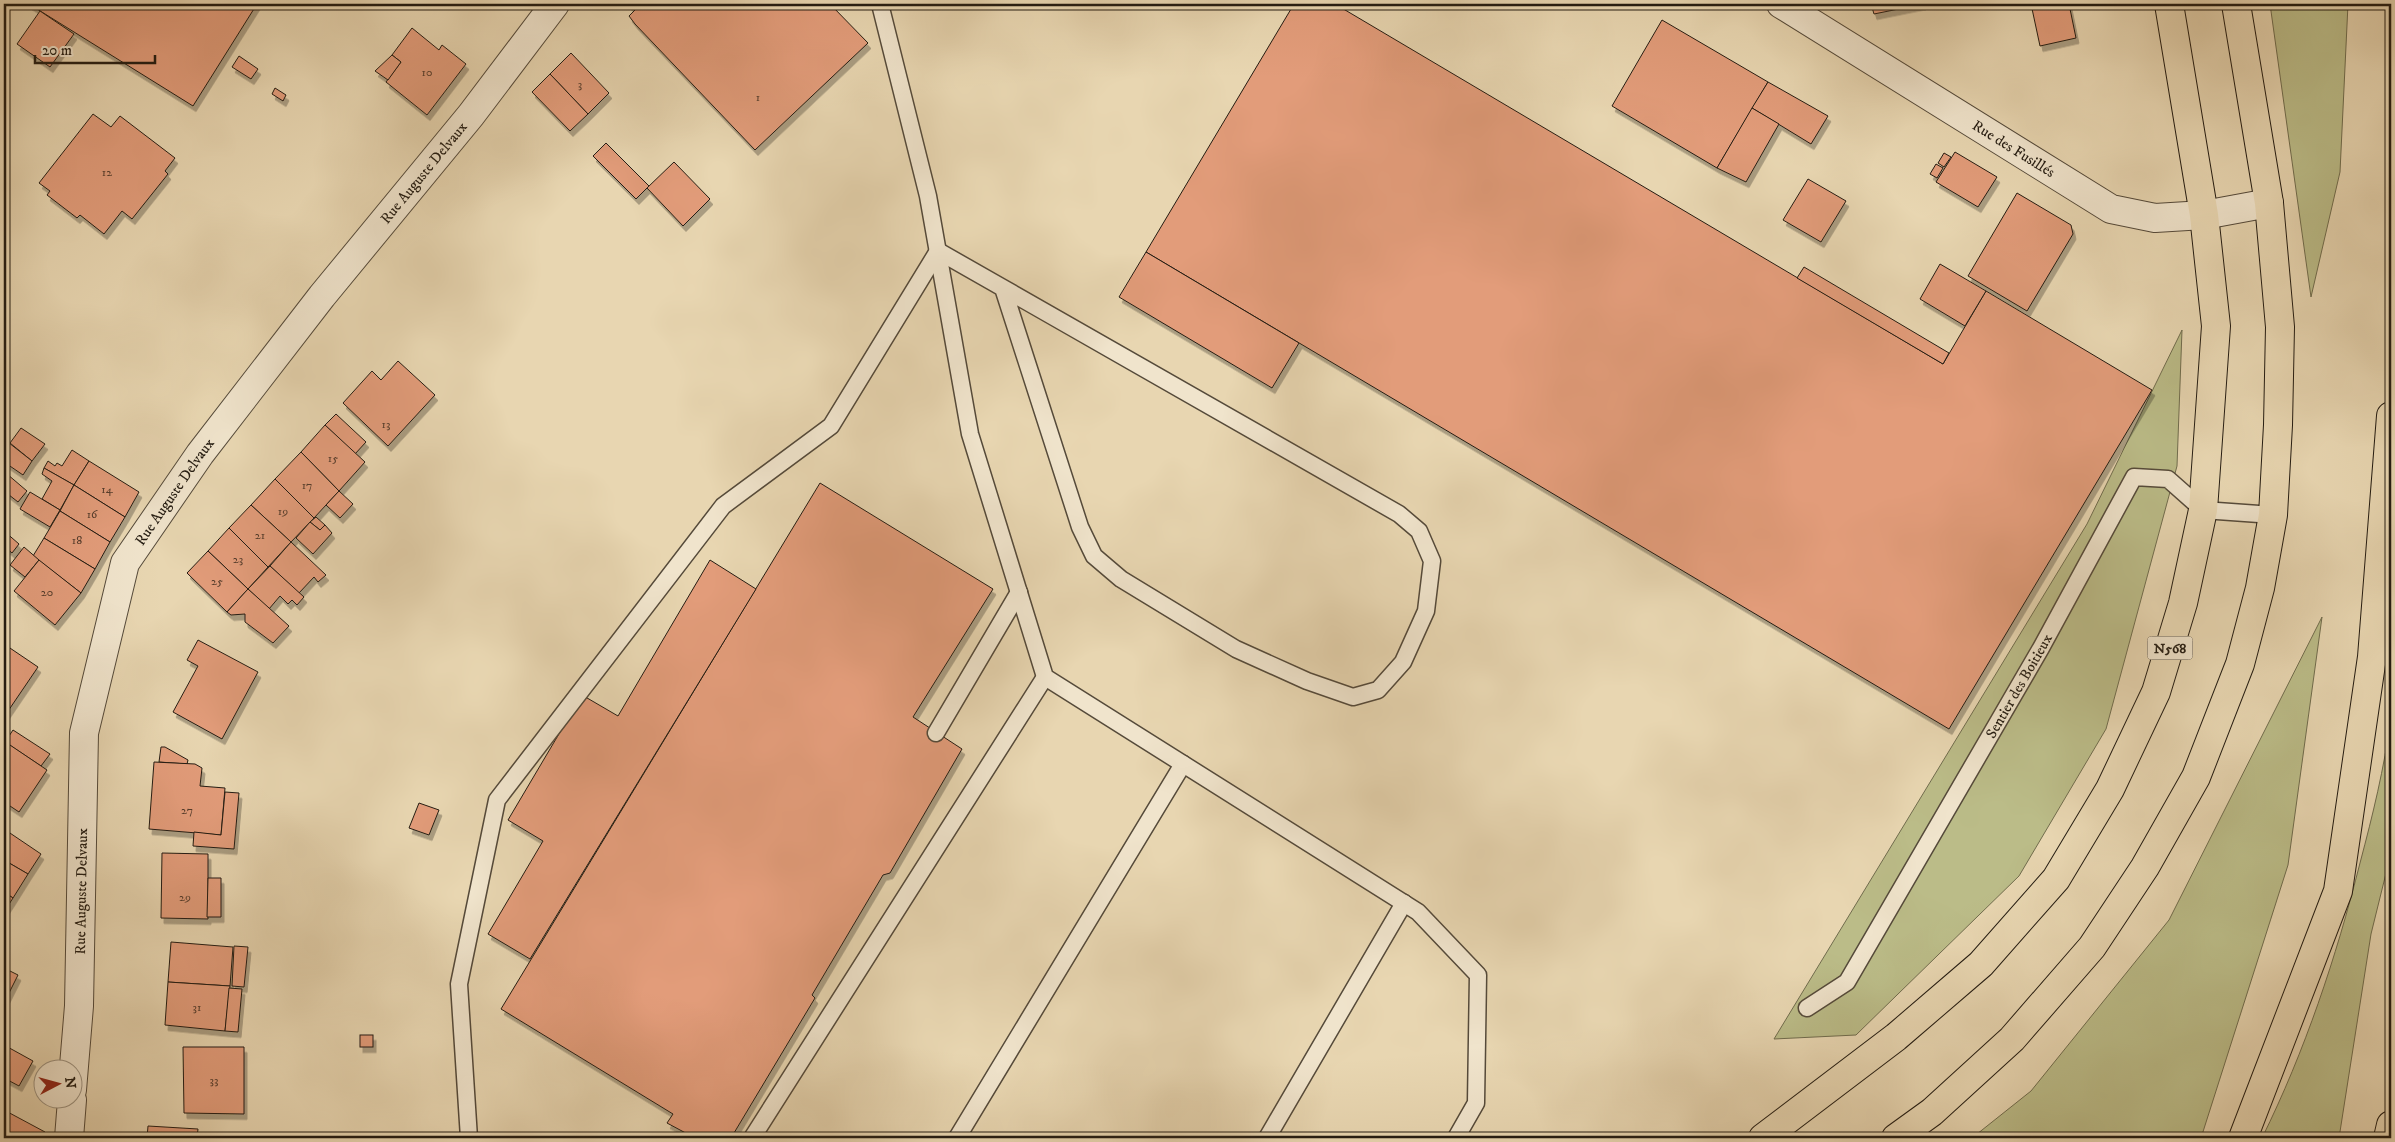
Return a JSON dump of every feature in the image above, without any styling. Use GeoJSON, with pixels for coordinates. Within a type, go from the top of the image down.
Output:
{"type":"FeatureCollection","features":[{"type":"Feature","properties":{"kind":"highway","name":"N568"},"geometry":{"type":"LineString","coordinates":[[1763,1138],[1896,1037],[1981,964],[2056,879],[2110,790],[2156,692],[2183,603],[2203,510],[2216,326],[2204,215],[2169,4]]}},
{"type":"Feature","properties":{"kind":"highway"},"geometry":{"type":"LineString","coordinates":[[1896,1138],[1932,1112],[2012,1039],[2092,947],[2145,868],[2196,777],[2240,664],[2260,588],[2273,515],[2278,425],[2280,327],[2269,203],[2236,4]]}},
{"type":"Feature","properties":{"kind":"highway"},"geometry":{"type":"LineString","coordinates":[[2243,1138],[2338,892],[2372,657],[2391,416]]}},
{"type":"Feature","properties":{"kind":"highway"},"geometry":{"type":"LineString","coordinates":[[2388,1138],[2391,1125]]}},
{"type":"Feature","properties":{"kind":"street","name":"Rue Auguste Delvaux"},"geometry":{"type":"LineString","coordinates":[[74,1060],[79,1006],[84,733],[125,563],[206,446],[328,288],[471,115],[555,4]]}},
{"type":"Feature","properties":{"kind":"street","name":"Rue des Fusillés"},"geometry":{"type":"LineString","coordinates":[[1781,4],[2111,209],[2155,218],[2204,215],[2269,203]]}},
{"type":"Feature","properties":{"kind":"street"},"geometry":{"type":"LineString","coordinates":[[69,1138],[71,1110]]}},
{"type":"Feature","properties":{"kind":"lane"},"geometry":{"type":"LineString","coordinates":[[880,4],[928,196],[970,434],[1045,677],[1418,912],[1478,975],[1476,1103],[1456,1138]]}},
{"type":"Feature","properties":{"kind":"lane"},"geometry":{"type":"LineString","coordinates":[[938,251],[1003,288],[1399,514],[1420,531],[1432,561],[1426,611],[1403,662],[1378,690],[1353,697],[1307,681],[1236,649],[1122,579],[1094,556],[1080,527],[1003,288]]}},
{"type":"Feature","properties":{"kind":"lane"},"geometry":{"type":"LineString","coordinates":[[469,1138],[459,984],[497,800],[723,506],[831,426],[938,251]]}},
{"type":"Feature","properties":{"kind":"lane","name":"Sentier des Boitieux"},"geometry":{"type":"LineString","coordinates":[[1807,1008],[1847,982],[2041,648],[2134,477],[2168,479],[2203,510]]}},
{"type":"Feature","properties":{"kind":"lane"},"geometry":{"type":"LineString","coordinates":[[2203,510],[2273,515]]}},
{"type":"Feature","properties":{"kind":"lane"},"geometry":{"type":"LineString","coordinates":[[936,733],[1019,592]]}},
{"type":"Feature","properties":{"kind":"lane"},"geometry":{"type":"LineString","coordinates":[[752,1138],[1045,677]]}},
{"type":"Feature","properties":{"kind":"lane"},"geometry":{"type":"LineString","coordinates":[[956,1138],[1183,764]]}},
{"type":"Feature","properties":{"kind":"lane"},"geometry":{"type":"LineString","coordinates":[[1267,1138],[1404,903]]}},
{"type":"Feature","properties":{"kind":"green space"},"geometry":{"type":"Polygon","coordinates":[[[2270,4],[2348,4],[2340,172],[2311,297],[2270,4]]]}},
{"type":"Feature","properties":{"kind":"green space"},"geometry":{"type":"Polygon","coordinates":[[[2182,330],[2177,466],[2106,729],[2019,876],[1856,1035],[1774,1039],[2087,524],[2182,330]]]}},
{"type":"Feature","properties":{"kind":"green space"},"geometry":{"type":"Polygon","coordinates":[[[2322,617],[2288,865],[2201,1138],[1972,1138],[2031,1091],[2169,920],[2322,617]]]}},
{"type":"Feature","properties":{"kind":"green space"},"geometry":{"type":"Polygon","coordinates":[[[2391,718],[2391,853],[2371,934],[2339,1138],[2262,1138],[2306,1038],[2341,934],[2374,809],[2391,718]]]}},
{"type":"Feature","properties":{"kind":"building"},"geometry":{"type":"Polygon","coordinates":[[[29,4],[257,4],[193,106],[29,4]]]}},
{"type":"Feature","properties":{"kind":"building"},"geometry":{"type":"Polygon","coordinates":[[[628,4],[830,4],[868,43],[755,150],[635,24],[629,16],[635,10],[628,4]]]}},
{"type":"Feature","properties":{"kind":"building"},"geometry":{"type":"Polygon","coordinates":[[[1294,4],[1335,4],[1943,364],[1986,291],[2152,390],[1949,729],[1146,252],[1294,4]]]}},
{"type":"Feature","properties":{"kind":"building"},"geometry":{"type":"Polygon","coordinates":[[[1871,4],[1923,4],[1874,14],[1871,4]]]}},
{"type":"Feature","properties":{"kind":"building"},"geometry":{"type":"Polygon","coordinates":[[[2031,4],[2069,4],[2076,38],[2040,46],[2031,4]]]}},
{"type":"Feature","properties":{"kind":"building"},"geometry":{"type":"Polygon","coordinates":[[[40,11],[74,34],[50,67],[17,44],[40,11]]]}},
{"type":"Feature","properties":{"kind":"building"},"geometry":{"type":"Polygon","coordinates":[[[1662,20],[1768,82],[1717,168],[1612,106],[1662,20]]]}},
{"type":"Feature","properties":{"kind":"building"},"geometry":{"type":"Polygon","coordinates":[[[412,28],[439,50],[442,45],[466,64],[427,115],[386,82],[401,62],[392,55],[412,28]]]}},
{"type":"Feature","properties":{"kind":"building"},"geometry":{"type":"Polygon","coordinates":[[[571,53],[609,93],[588,114],[550,74],[571,53]]]}},
{"type":"Feature","properties":{"kind":"building"},"geometry":{"type":"Polygon","coordinates":[[[392,55],[401,62],[388,80],[375,71],[392,55]]]}},
{"type":"Feature","properties":{"kind":"building"},"geometry":{"type":"Polygon","coordinates":[[[239,56],[258,69],[251,79],[232,67],[239,56]]]}},
{"type":"Feature","properties":{"kind":"building"},"geometry":{"type":"Polygon","coordinates":[[[550,74],[588,114],[570,131],[532,92],[550,74]]]}},
{"type":"Feature","properties":{"kind":"building"},"geometry":{"type":"Polygon","coordinates":[[[1768,82],[1828,116],[1811,144],[1752,108],[1768,82]]]}},
{"type":"Feature","properties":{"kind":"building"},"geometry":{"type":"Polygon","coordinates":[[[275,88],[286,95],[283,101],[272,94],[275,88]]]}},
{"type":"Feature","properties":{"kind":"building"},"geometry":{"type":"Polygon","coordinates":[[[1752,108],[1779,124],[1746,182],[1717,168],[1752,108]]]}},
{"type":"Feature","properties":{"kind":"building"},"geometry":{"type":"Polygon","coordinates":[[[93,114],[111,127],[120,116],[175,158],[165,171],[168,174],[132,219],[122,211],[104,234],[80,215],[77,218],[47,195],[50,191],[39,183],[93,114]]]}},
{"type":"Feature","properties":{"kind":"building"},"geometry":{"type":"Polygon","coordinates":[[[606,143],[649,186],[636,199],[593,156],[606,143]]]}},
{"type":"Feature","properties":{"kind":"building"},"geometry":{"type":"Polygon","coordinates":[[[1955,152],[1997,177],[1978,207],[1936,182],[1955,152]]]}},
{"type":"Feature","properties":{"kind":"building"},"geometry":{"type":"Polygon","coordinates":[[[1944,153],[1951,157],[1944,167],[1938,163],[1944,153]]]}},
{"type":"Feature","properties":{"kind":"building"},"geometry":{"type":"Polygon","coordinates":[[[674,162],[710,199],[683,226],[647,188],[674,162]]]}},
{"type":"Feature","properties":{"kind":"building"},"geometry":{"type":"Polygon","coordinates":[[[1936,164],[1943,168],[1937,178],[1930,174],[1936,164]]]}},
{"type":"Feature","properties":{"kind":"building"},"geometry":{"type":"Polygon","coordinates":[[[1808,179],[1846,201],[1821,242],[1783,220],[1808,179]]]}},
{"type":"Feature","properties":{"kind":"building"},"geometry":{"type":"Polygon","coordinates":[[[2017,193],[2071,225],[2073,234],[2027,311],[1968,276],[2017,193]]]}},
{"type":"Feature","properties":{"kind":"building"},"geometry":{"type":"Polygon","coordinates":[[[1146,252],[1299,343],[1272,388],[1119,297],[1146,252]]]}},
{"type":"Feature","properties":{"kind":"building"},"geometry":{"type":"Polygon","coordinates":[[[1940,264],[1986,291],[1965,326],[1920,299],[1940,264]]]}},
{"type":"Feature","properties":{"kind":"building"},"geometry":{"type":"Polygon","coordinates":[[[1804,267],[1949,353],[1943,364],[1797,278],[1804,267]]]}},
{"type":"Feature","properties":{"kind":"building"},"geometry":{"type":"Polygon","coordinates":[[[398,361],[435,395],[388,446],[343,403],[372,371],[381,380],[398,361]]]}},
{"type":"Feature","properties":{"kind":"building"},"geometry":{"type":"Polygon","coordinates":[[[336,414],[366,442],[355,454],[325,425],[336,414]]]}},
{"type":"Feature","properties":{"kind":"building"},"geometry":{"type":"Polygon","coordinates":[[[325,425],[365,462],[339,491],[301,452],[325,425]]]}},
{"type":"Feature","properties":{"kind":"building"},"geometry":{"type":"Polygon","coordinates":[[[21,428],[45,444],[32,461],[10,443],[21,428]]]}},
{"type":"Feature","properties":{"kind":"building"},"geometry":{"type":"Polygon","coordinates":[[[4,439],[32,461],[23,475],[4,462],[4,439]]]}},
{"type":"Feature","properties":{"kind":"building"},"geometry":{"type":"Polygon","coordinates":[[[72,450],[89,461],[74,485],[44,468],[48,461],[55,466],[57,463],[62,466],[72,450]]]}},
{"type":"Feature","properties":{"kind":"building"},"geometry":{"type":"Polygon","coordinates":[[[301,452],[339,491],[314,518],[275,479],[301,452]]]}},
{"type":"Feature","properties":{"kind":"building"},"geometry":{"type":"Polygon","coordinates":[[[89,461],[139,492],[125,517],[74,485],[89,461]]]}},
{"type":"Feature","properties":{"kind":"building"},"geometry":{"type":"Polygon","coordinates":[[[44,468],[74,485],[60,510],[42,499],[52,481],[42,474],[44,468]]]}},
{"type":"Feature","properties":{"kind":"building"},"geometry":{"type":"Polygon","coordinates":[[[7,474],[27,491],[18,502],[4,491],[4,477],[7,474]]]}},
{"type":"Feature","properties":{"kind":"building"},"geometry":{"type":"Polygon","coordinates":[[[275,479],[314,518],[291,542],[251,505],[275,479]]]}},
{"type":"Feature","properties":{"kind":"building"},"geometry":{"type":"Polygon","coordinates":[[[820,483],[993,589],[913,717],[962,749],[890,873],[883,875],[812,995],[815,998],[731,1138],[695,1138],[667,1123],[673,1114],[501,1009],[820,483]]]}},
{"type":"Feature","properties":{"kind":"building"},"geometry":{"type":"Polygon","coordinates":[[[74,485],[125,517],[110,542],[60,511],[74,485]]]}},
{"type":"Feature","properties":{"kind":"building"},"geometry":{"type":"Polygon","coordinates":[[[339,491],[353,504],[340,518],[326,505],[339,491]]]}},
{"type":"Feature","properties":{"kind":"building"},"geometry":{"type":"Polygon","coordinates":[[[30,492],[60,510],[50,527],[20,509],[30,492]]]}},
{"type":"Feature","properties":{"kind":"building"},"geometry":{"type":"Polygon","coordinates":[[[251,505],[291,542],[268,567],[229,528],[251,505]]]}},
{"type":"Feature","properties":{"kind":"building"},"geometry":{"type":"Polygon","coordinates":[[[60,511],[110,542],[95,569],[44,538],[60,511]]]}},
{"type":"Feature","properties":{"kind":"building"},"geometry":{"type":"Polygon","coordinates":[[[316,517],[325,525],[320,530],[310,522],[316,517]]]}},
{"type":"Feature","properties":{"kind":"building"},"geometry":{"type":"Polygon","coordinates":[[[310,522],[320,530],[325,525],[332,533],[313,554],[296,538],[310,522]]]}},
{"type":"Feature","properties":{"kind":"building"},"geometry":{"type":"Polygon","coordinates":[[[229,528],[268,567],[248,589],[208,551],[229,528]]]}},
{"type":"Feature","properties":{"kind":"building"},"geometry":{"type":"Polygon","coordinates":[[[4,531],[19,544],[12,553],[4,546],[4,531]]]}},
{"type":"Feature","properties":{"kind":"building"},"geometry":{"type":"Polygon","coordinates":[[[44,538],[95,569],[81,593],[33,556],[44,538]]]}},
{"type":"Feature","properties":{"kind":"building"},"geometry":{"type":"Polygon","coordinates":[[[291,542],[326,575],[318,582],[314,577],[299,593],[270,566],[291,542]]]}},
{"type":"Feature","properties":{"kind":"building"},"geometry":{"type":"Polygon","coordinates":[[[24,547],[39,560],[25,577],[10,565],[24,547]]]}},
{"type":"Feature","properties":{"kind":"building"},"geometry":{"type":"Polygon","coordinates":[[[208,551],[248,589],[227,612],[187,573],[208,551]]]}},
{"type":"Feature","properties":{"kind":"building"},"geometry":{"type":"Polygon","coordinates":[[[39,560],[81,593],[55,625],[14,591],[39,560]]]}},
{"type":"Feature","properties":{"kind":"building"},"geometry":{"type":"Polygon","coordinates":[[[710,560],[756,589],[530,959],[488,934],[543,841],[508,820],[582,695],[618,716],[710,560]]]}},
{"type":"Feature","properties":{"kind":"building"},"geometry":{"type":"Polygon","coordinates":[[[270,566],[304,597],[297,605],[292,600],[288,604],[280,596],[269,609],[248,589],[270,566]]]}},
{"type":"Feature","properties":{"kind":"building"},"geometry":{"type":"Polygon","coordinates":[[[248,589],[289,626],[273,643],[245,622],[245,614],[231,615],[227,612],[248,589]]]}},
{"type":"Feature","properties":{"kind":"building"},"geometry":{"type":"Polygon","coordinates":[[[198,640],[258,672],[222,739],[173,712],[198,666],[187,660],[198,640]]]}},
{"type":"Feature","properties":{"kind":"building"},"geometry":{"type":"Polygon","coordinates":[[[4,644],[38,667],[4,717],[4,644]]]}},
{"type":"Feature","properties":{"kind":"building"},"geometry":{"type":"Polygon","coordinates":[[[13,730],[50,754],[41,766],[5,742],[13,730]]]}},
{"type":"Feature","properties":{"kind":"building"},"geometry":{"type":"Polygon","coordinates":[[[4,741],[47,770],[19,812],[4,802],[4,741]]]}},
{"type":"Feature","properties":{"kind":"building"},"geometry":{"type":"Polygon","coordinates":[[[161,747],[165,747],[188,760],[187,764],[159,762],[161,747]]]}},
{"type":"Feature","properties":{"kind":"building"},"geometry":{"type":"Polygon","coordinates":[[[154,762],[195,764],[202,768],[200,786],[225,788],[221,835],[149,829],[154,762]]]}},
{"type":"Feature","properties":{"kind":"building"},"geometry":{"type":"Polygon","coordinates":[[[225,792],[239,793],[234,849],[193,846],[194,832],[221,835],[225,792]]]}},
{"type":"Feature","properties":{"kind":"building"},"geometry":{"type":"Polygon","coordinates":[[[419,803],[439,810],[429,835],[409,828],[419,803]]]}},
{"type":"Feature","properties":{"kind":"building"},"geometry":{"type":"Polygon","coordinates":[[[4,829],[41,854],[28,874],[4,860],[4,829]]]}},
{"type":"Feature","properties":{"kind":"building"},"geometry":{"type":"Polygon","coordinates":[[[162,853],[208,854],[208,919],[161,918],[162,853]]]}},
{"type":"Feature","properties":{"kind":"building"},"geometry":{"type":"Polygon","coordinates":[[[4,860],[28,874],[13,898],[4,892],[4,860]]]}},
{"type":"Feature","properties":{"kind":"building"},"geometry":{"type":"Polygon","coordinates":[[[208,878],[221,878],[221,917],[207,917],[208,878]]]}},
{"type":"Feature","properties":{"kind":"building"},"geometry":{"type":"Polygon","coordinates":[[[4,892],[13,898],[4,912],[4,892]]]}},
{"type":"Feature","properties":{"kind":"building"},"geometry":{"type":"Polygon","coordinates":[[[171,942],[233,947],[230,986],[168,982],[171,942]]]}},
{"type":"Feature","properties":{"kind":"building"},"geometry":{"type":"Polygon","coordinates":[[[234,946],[248,947],[244,987],[232,986],[234,946]]]}},
{"type":"Feature","properties":{"kind":"building"},"geometry":{"type":"Polygon","coordinates":[[[4,968],[18,975],[4,1003],[4,968]]]}},
{"type":"Feature","properties":{"kind":"building"},"geometry":{"type":"Polygon","coordinates":[[[168,982],[230,986],[225,1031],[165,1025],[168,982]]]}},
{"type":"Feature","properties":{"kind":"building"},"geometry":{"type":"Polygon","coordinates":[[[229,988],[242,989],[238,1032],[225,1031],[229,988]]]}},
{"type":"Feature","properties":{"kind":"building"},"geometry":{"type":"Polygon","coordinates":[[[360,1035],[373,1035],[373,1047],[360,1047],[360,1035]]]}},
{"type":"Feature","properties":{"kind":"building"},"geometry":{"type":"Polygon","coordinates":[[[4,1045],[32,1060],[19,1086],[4,1078],[4,1045]]]}},
{"type":"Feature","properties":{"kind":"building"},"geometry":{"type":"Polygon","coordinates":[[[183,1047],[244,1047],[244,1114],[184,1113],[183,1047]]]}},
{"type":"Feature","properties":{"kind":"building"},"geometry":{"type":"Polygon","coordinates":[[[4,1110],[45,1132],[41,1138],[4,1138],[4,1110]]]}},
{"type":"Feature","properties":{"kind":"building"},"geometry":{"type":"Polygon","coordinates":[[[148,1126],[198,1129],[197,1138],[147,1138],[148,1126]]]}}]}
